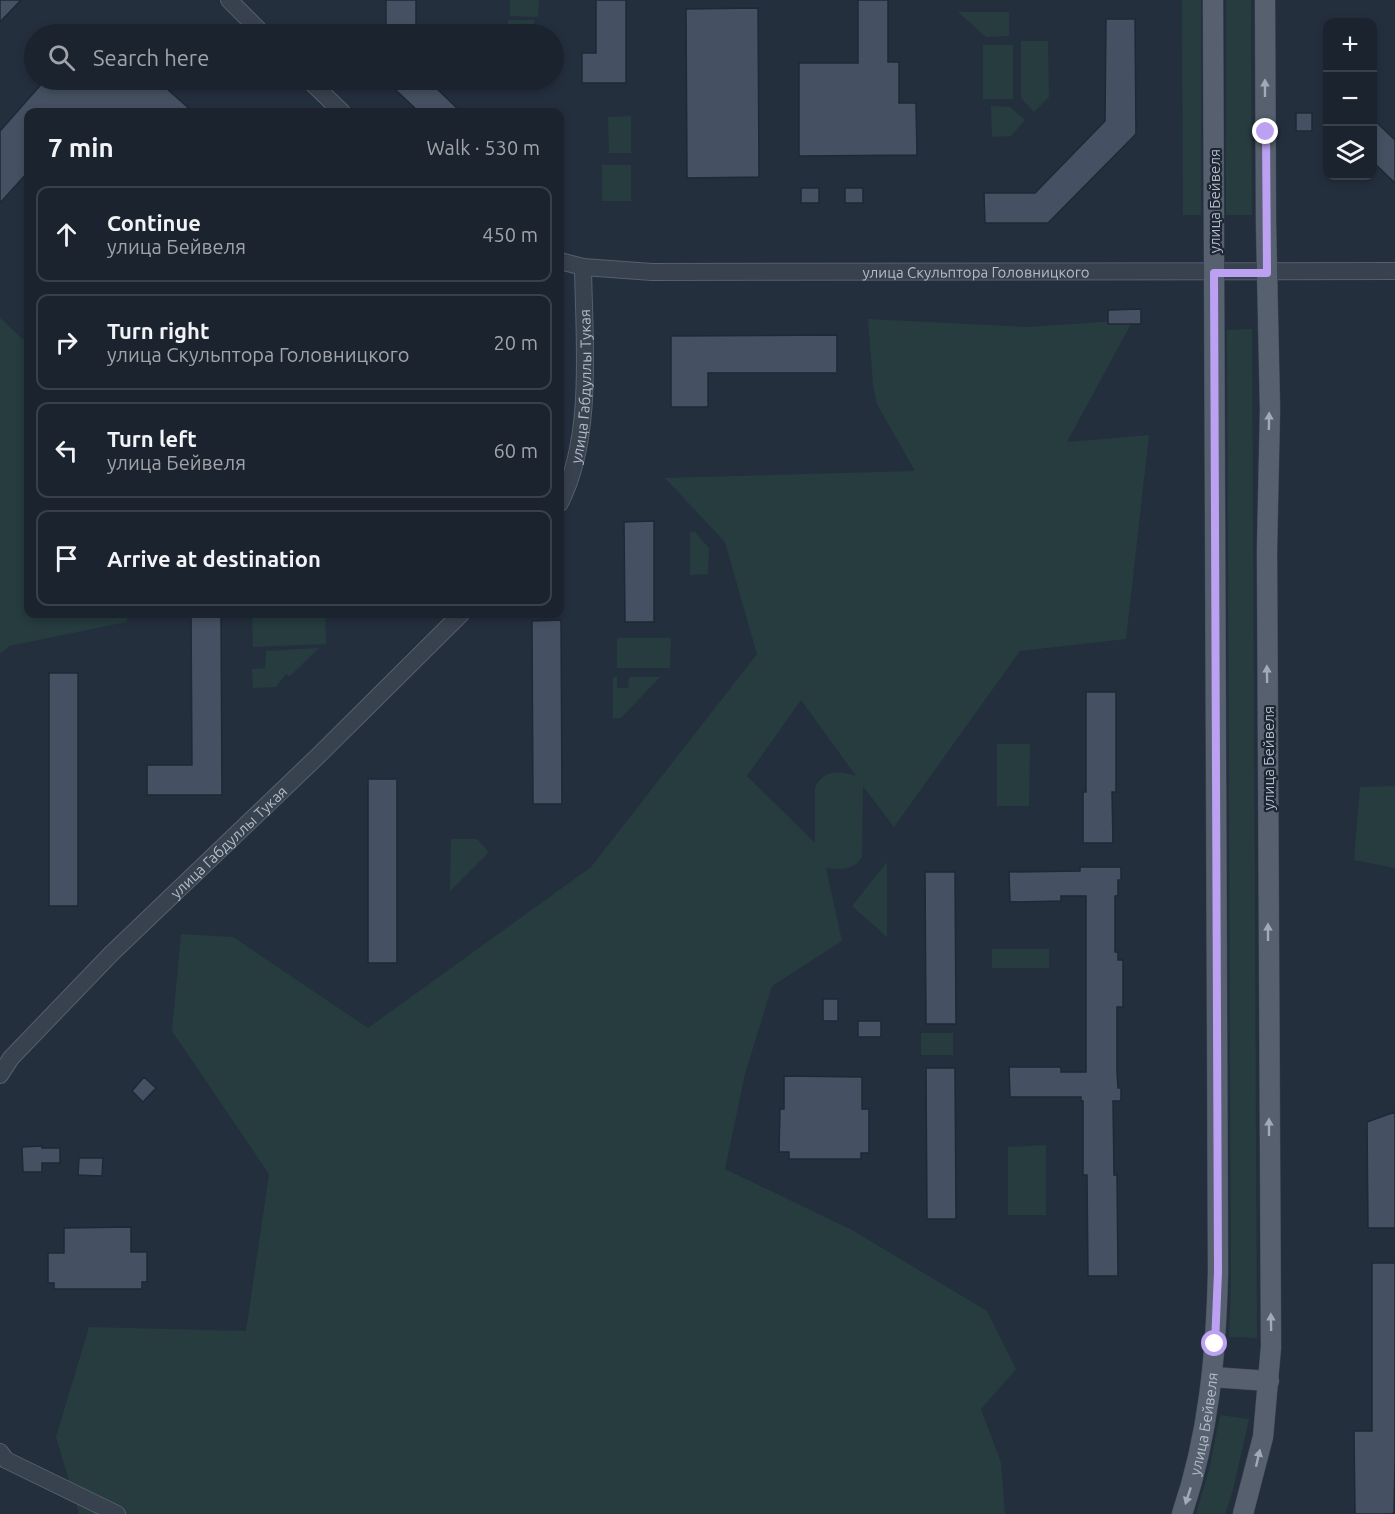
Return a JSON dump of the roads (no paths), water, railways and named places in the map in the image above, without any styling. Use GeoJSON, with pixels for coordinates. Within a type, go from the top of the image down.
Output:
{"type":"FeatureCollection","features":[{"type":"Feature","properties":{"kind":"main road","name":"улица Бейвеля"},"geometry":{"type":"LineString","coordinates":[[1182,1514],[1202,1446],[1212,1377],[1218,1272],[1213,0]]}},
{"type":"Feature","properties":{"kind":"main road","name":"улица Бейвеля"},"geometry":{"type":"LineString","coordinates":[[1243,1514],[1263,1437],[1271,1347],[1267,550],[1270,409],[1265,0]]}},
{"type":"Feature","properties":{"kind":"main road"},"geometry":{"type":"LineString","coordinates":[[1212,1377],[1269,1381]]}},
{"type":"Feature","properties":{"kind":"street"},"geometry":{"type":"LineString","coordinates":[[229,0],[253,24]]}},
{"type":"Feature","properties":{"kind":"street"},"geometry":{"type":"LineString","coordinates":[[319,90],[338,108]]}},
{"type":"Feature","properties":{"kind":"street","name":"улица Скульптора Головницкого"},"geometry":{"type":"LineString","coordinates":[[564,262],[583,267],[673,273],[1395,271]]}},
{"type":"Feature","properties":{"kind":"street","name":"улица Габдуллы Тукая"},"geometry":{"type":"LineString","coordinates":[[564,492],[577,460],[584,397],[583,267]]}},
{"type":"Feature","properties":{"kind":"street","name":"улица Габдуллы Тукая"},"geometry":{"type":"LineString","coordinates":[[0,1075],[11,1058],[111,954],[326,749],[457,618]]}},
{"type":"Feature","properties":{"kind":"street"},"geometry":{"type":"LineString","coordinates":[[0,1452],[6,1460],[117,1514]]}}]}
